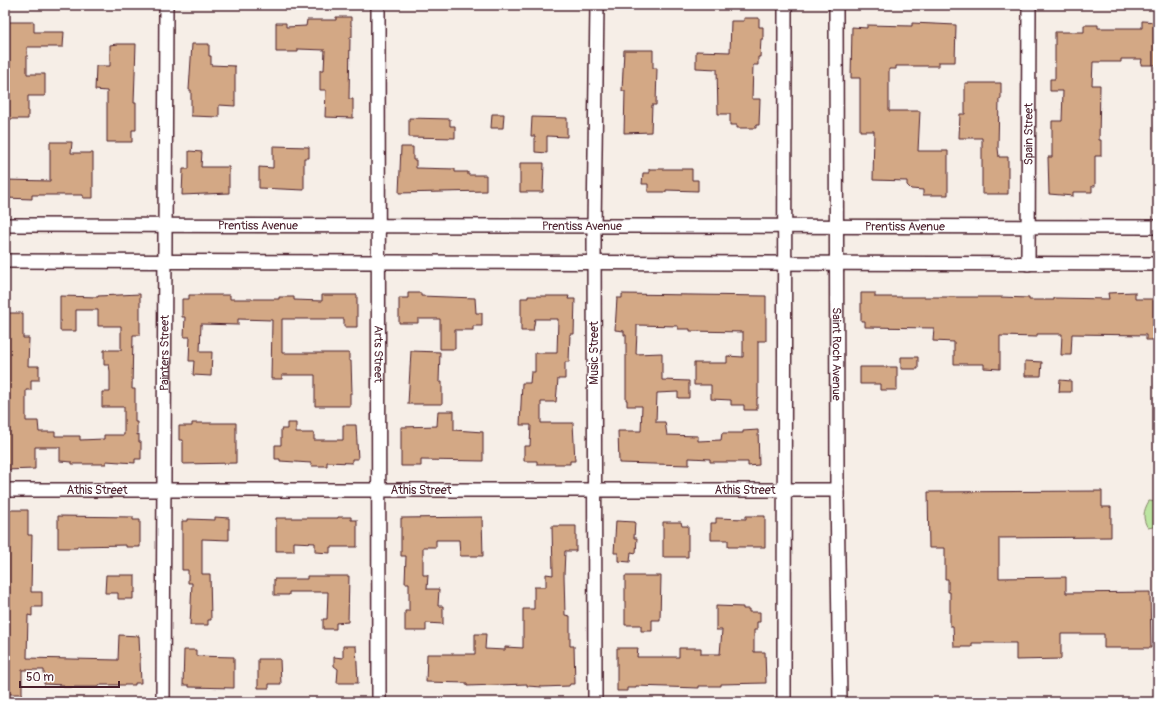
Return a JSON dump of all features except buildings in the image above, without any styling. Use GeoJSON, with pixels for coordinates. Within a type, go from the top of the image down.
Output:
{"type":"FeatureCollection","features":[{"type":"Feature","properties":{"kind":"street","name":"Painters Street"},"geometry":{"type":"LineString","coordinates":[[163,702],[166,5]]}},
{"type":"Feature","properties":{"kind":"street","name":"Arts Street"},"geometry":{"type":"LineString","coordinates":[[378,5],[379,702]]}},
{"type":"Feature","properties":{"kind":"street","name":"Music Street"},"geometry":{"type":"LineString","coordinates":[[594,702],[594,227],[597,5]]}},
{"type":"Feature","properties":{"kind":"street"},"geometry":{"type":"LineString","coordinates":[[784,702],[783,263],[785,5]]}},
{"type":"Feature","properties":{"kind":"street","name":"Saint Roch Avenue"},"geometry":{"type":"LineString","coordinates":[[836,5],[837,490],[840,702]]}},
{"type":"Feature","properties":{"kind":"street","name":"Spain Street"},"geometry":{"type":"LineString","coordinates":[[1028,264],[1029,5]]}},
{"type":"Feature","properties":{"kind":"street","name":"Prentiss Avenue"},"geometry":{"type":"LineString","coordinates":[[5,225],[379,227],[1158,227]]}},
{"type":"Feature","properties":{"kind":"street"},"geometry":{"type":"LineString","coordinates":[[5,261],[1158,264]]}},
{"type":"Feature","properties":{"kind":"street","name":"Athis Street"},"geometry":{"type":"LineString","coordinates":[[5,490],[837,490]]}},
{"type":"Feature","properties":{"kind":"green space"},"geometry":{"type":"Polygon","coordinates":[[[1149,501],[1158,502],[1158,526],[1148,528],[1144,515],[1145,508],[1149,501]]]}}]}
